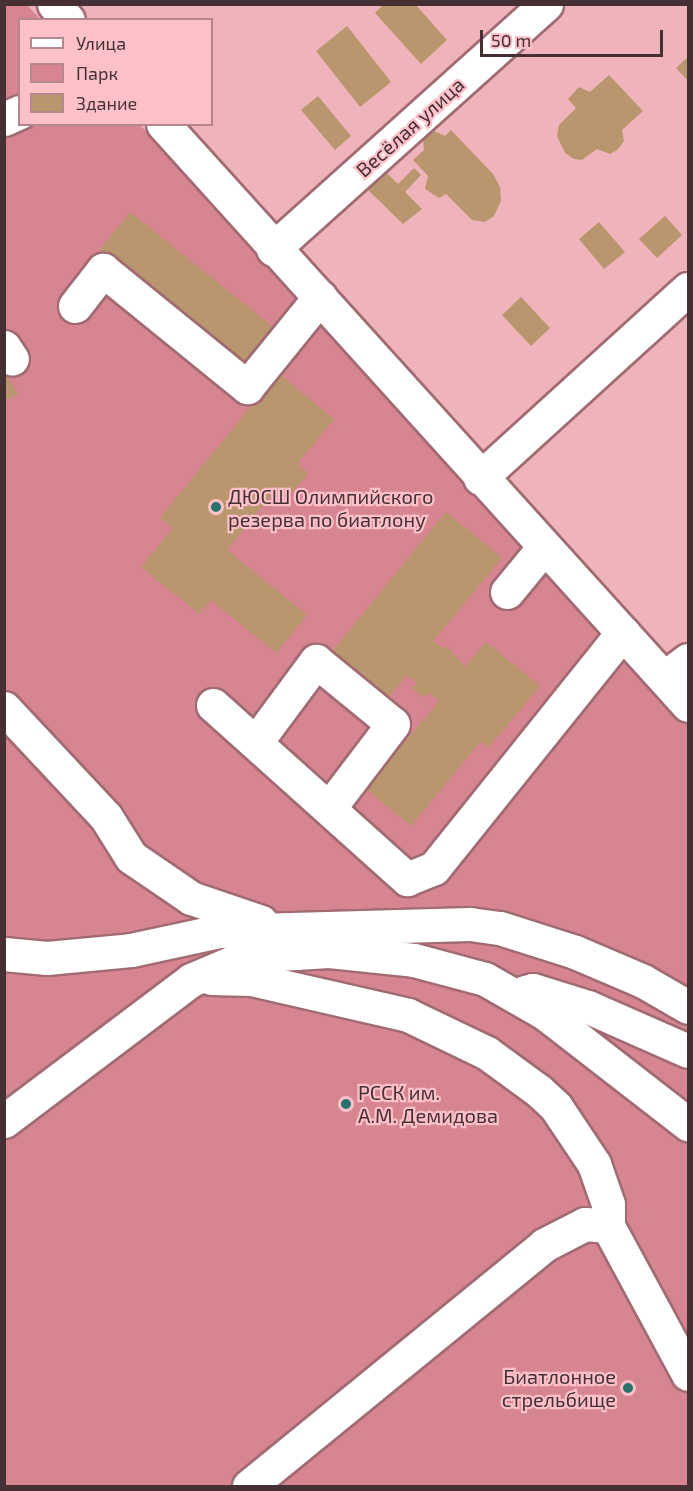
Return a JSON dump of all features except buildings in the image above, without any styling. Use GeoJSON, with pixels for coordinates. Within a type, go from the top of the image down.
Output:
{"type":"FeatureCollection","features":[{"type":"Feature","properties":{"kind":"street"},"geometry":{"type":"LineString","coordinates":[[54,4],[66,18]]}},
{"type":"Feature","properties":{"kind":"street","name":"Весёлая улица"},"geometry":{"type":"LineString","coordinates":[[273,249],[546,4]]}},
{"type":"Feature","properties":{"kind":"street"},"geometry":{"type":"LineString","coordinates":[[4,119],[18,113]]}},
{"type":"Feature","properties":{"kind":"street"},"geometry":{"type":"LineString","coordinates":[[165,126],[480,478],[623,632],[676,669],[688,705]]}},
{"type":"Feature","properties":{"kind":"street"},"geometry":{"type":"LineString","coordinates":[[75,306],[103,270],[247,387],[320,297]]}},
{"type":"Feature","properties":{"kind":"street"},"geometry":{"type":"LineString","coordinates":[[480,478],[688,289]]}},
{"type":"Feature","properties":{"kind":"street"},"geometry":{"type":"LineString","coordinates":[[507,592],[544,547]]}},
{"type":"Feature","properties":{"kind":"street"},"geometry":{"type":"LineString","coordinates":[[213,705],[330,807],[407,879],[434,868],[623,632]]}},
{"type":"Feature","properties":{"kind":"street"},"geometry":{"type":"LineString","coordinates":[[256,742],[316,661],[393,724],[330,807]]}},
{"type":"Feature","properties":{"kind":"street"},"geometry":{"type":"LineString","coordinates":[[4,708],[106,817],[131,857],[191,898],[298,941],[381,1006]]}},
{"type":"Feature","properties":{"kind":"street"},"geometry":{"type":"LineString","coordinates":[[4,954],[47,958],[131,950],[220,931],[298,941],[363,941],[431,923],[500,928],[575,952],[643,981],[688,1007]]}},
{"type":"Feature","properties":{"kind":"street"},"geometry":{"type":"LineString","coordinates":[[4,1121],[191,980],[233,962],[289,951],[298,941]]}},
{"type":"Feature","properties":{"kind":"street"},"geometry":{"type":"LineString","coordinates":[[363,941],[455,968],[515,993],[606,1058],[688,1124]]}},
{"type":"Feature","properties":{"kind":"street"},"geometry":{"type":"LineString","coordinates":[[191,980],[251,979],[381,1006],[432,1025],[487,1053],[556,1107],[576,1133],[604,1187],[608,1226],[688,1374]]}},
{"type":"Feature","properties":{"kind":"street"},"geometry":{"type":"LineString","coordinates":[[515,993],[533,990],[588,1007],[688,1051]]}},
{"type":"Feature","properties":{"kind":"street"},"geometry":{"type":"LineString","coordinates":[[249,1486],[544,1245],[585,1224],[608,1226]]}},
{"type":"Feature","properties":{"kind":"green space","name":"РССК им. А.М. Демидова"},"geometry":{"type":"Polygon","coordinates":[[[26,4],[39,18],[18,18],[18,126],[141,126],[513,519],[688,721],[688,1486],[5,1486],[4,5],[26,4]]]}},
{"type":"Feature","properties":{"kind":"place","name":"ДЮСШ Олимпийского резерва по биатлону"},"geometry":{"type":"Point","coordinates":[216,507]}},
{"type":"Feature","properties":{"kind":"place","name":"РССК им. А.М. Демидова"},"geometry":{"type":"Point","coordinates":[346,1104]}},
{"type":"Feature","properties":{"kind":"place","name":"Биатлонное стрельбище"},"geometry":{"type":"Point","coordinates":[628,1388]}}]}
